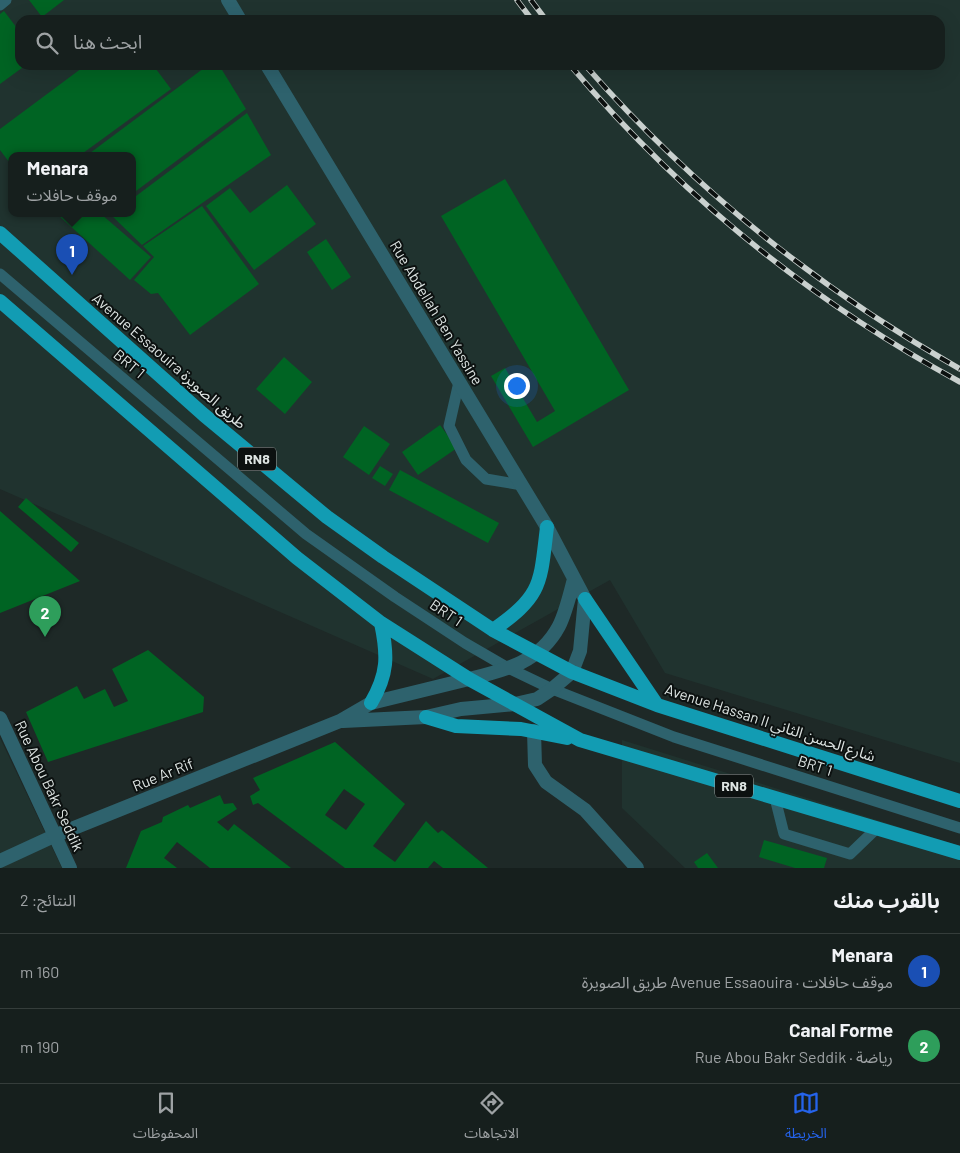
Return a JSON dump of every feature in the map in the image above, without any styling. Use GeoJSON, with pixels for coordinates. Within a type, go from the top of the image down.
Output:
{"type":"FeatureCollection","features":[{"type":"Feature","properties":{"kind":"main road","name":"Avenue Essaouira طريق الصويرة"},"geometry":{"type":"LineString","coordinates":[[0,232],[204,415],[327,516],[383,557],[493,630],[572,672]]}},
{"type":"Feature","properties":{"kind":"main road","name":"RN8"},"geometry":{"type":"LineString","coordinates":[[0,301],[297,558],[381,623],[470,679],[580,740],[960,853]]}},
{"type":"Feature","properties":{"kind":"main road"},"geometry":{"type":"LineString","coordinates":[[493,630],[527,603],[536,590],[541,573],[547,527]]}},
{"type":"Feature","properties":{"kind":"main road"},"geometry":{"type":"LineString","coordinates":[[585,599],[657,704]]}},
{"type":"Feature","properties":{"kind":"main road"},"geometry":{"type":"LineString","coordinates":[[371,703],[382,682],[387,662],[381,623]]}},
{"type":"Feature","properties":{"kind":"main road","name":"Avenue Hassan II شارع الحسن الثاني"},"geometry":{"type":"LineString","coordinates":[[572,672],[657,704],[960,801]]}},
{"type":"Feature","properties":{"kind":"main road"},"geometry":{"type":"LineString","coordinates":[[426,717],[456,726],[534,731],[580,740]]}},
{"type":"Feature","properties":{"kind":"street"},"geometry":{"type":"LineString","coordinates":[[228,0],[237,15]]}},
{"type":"Feature","properties":{"kind":"street","name":"Rue Abdellah Ben Yassine"},"geometry":{"type":"LineString","coordinates":[[270,70],[522,485],[547,527],[585,599]]}},
{"type":"Feature","properties":{"kind":"street"},"geometry":{"type":"LineString","coordinates":[[537,655],[559,626],[574,579]]}},
{"type":"Feature","properties":{"kind":"street"},"geometry":{"type":"LineString","coordinates":[[572,672],[580,651],[585,599]]}},
{"type":"Feature","properties":{"kind":"street","name":"Rue Ar Rif"},"geometry":{"type":"LineString","coordinates":[[0,861],[54,836],[340,721],[371,703],[470,679],[508,668],[537,655]]}},
{"type":"Feature","properties":{"kind":"street","name":"Rue Ar Rif"},"geometry":{"type":"LineString","coordinates":[[340,721],[426,717],[462,709],[515,704],[537,698],[552,689],[572,672]]}},
{"type":"Feature","properties":{"kind":"street","name":"Rue Abou Bakr Seddik"},"geometry":{"type":"LineString","coordinates":[[0,718],[70,868]]}},
{"type":"Feature","properties":{"kind":"street"},"geometry":{"type":"LineString","coordinates":[[534,731],[535,765],[546,782],[584,810],[637,868]]}},
{"type":"Feature","properties":{"kind":"lane"},"geometry":{"type":"LineString","coordinates":[[0,5],[6,0]]}},
{"type":"Feature","properties":{"kind":"lane","name":"BRT 1"},"geometry":{"type":"LineString","coordinates":[[0,274],[306,534],[410,607],[508,668],[552,689],[674,737],[960,828]]}},
{"type":"Feature","properties":{"kind":"lane"},"geometry":{"type":"LineString","coordinates":[[459,382],[449,426],[466,460],[486,478],[522,485]]}},
{"type":"Feature","properties":{"kind":"lane"},"geometry":{"type":"LineString","coordinates":[[775,798],[784,834],[850,854],[877,828]]}},
{"type":"Feature","properties":{"kind":"shaded area"},"geometry":{"type":"Polygon","coordinates":[[[0,0],[960,0],[960,763],[665,673],[610,580],[433,679],[0,489],[0,0]]]}},
{"type":"Feature","properties":{"kind":"shaded area"},"geometry":{"type":"Polygon","coordinates":[[[0,738],[62,868],[0,868],[0,738]]]}},
{"type":"Feature","properties":{"kind":"shaded area"},"geometry":{"type":"Polygon","coordinates":[[[622,740],[960,846],[960,868],[685,868],[622,808],[622,740]]]}},
{"type":"Feature","properties":{"kind":"building"},"geometry":{"type":"Polygon","coordinates":[[[29,0],[64,0],[45,15],[40,15],[29,0]]]}},
{"type":"Feature","properties":{"kind":"building"},"geometry":{"type":"Polygon","coordinates":[[[4,11],[15,25],[15,70],[19,70],[0,84],[0,14],[4,11]]]}},
{"type":"Feature","properties":{"kind":"building"},"geometry":{"type":"Polygon","coordinates":[[[79,70],[157,70],[171,89],[84,152],[8,152],[8,161],[0,150],[0,129],[79,70]]]}},
{"type":"Feature","properties":{"kind":"building"},"geometry":{"type":"Polygon","coordinates":[[[201,70],[222,70],[246,109],[136,191],[136,152],[91,152],[201,70]]]}},
{"type":"Feature","properties":{"kind":"building"},"geometry":{"type":"Polygon","coordinates":[[[247,113],[271,155],[142,245],[113,217],[136,217],[136,196],[247,113]]]}},
{"type":"Feature","properties":{"kind":"building"},"geometry":{"type":"Polygon","coordinates":[[[505,179],[629,390],[533,447],[491,376],[505,368],[537,422],[555,411],[441,216],[505,179]]]}},
{"type":"Feature","properties":{"kind":"building"},"geometry":{"type":"Polygon","coordinates":[[[287,185],[316,224],[254,270],[206,206],[230,188],[250,213],[287,185]]]}},
{"type":"Feature","properties":{"kind":"building"},"geometry":{"type":"Polygon","coordinates":[[[202,206],[259,284],[190,335],[158,293],[151,294],[134,280],[154,257],[143,246],[202,206]]]}},
{"type":"Feature","properties":{"kind":"building"},"geometry":{"type":"Polygon","coordinates":[[[60,217],[104,217],[151,257],[130,280],[60,217]]]}},
{"type":"Feature","properties":{"kind":"building"},"geometry":{"type":"Polygon","coordinates":[[[326,239],[351,277],[332,290],[307,252],[326,239]]]}},
{"type":"Feature","properties":{"kind":"building"},"geometry":{"type":"Polygon","coordinates":[[[284,357],[312,382],[285,414],[256,389],[284,357]]]}},
{"type":"Feature","properties":{"kind":"building"},"geometry":{"type":"Polygon","coordinates":[[[440,425],[457,448],[418,475],[402,452],[440,425]]]}},
{"type":"Feature","properties":{"kind":"building"},"geometry":{"type":"Polygon","coordinates":[[[364,426],[390,444],[369,475],[343,457],[364,426]]]}},
{"type":"Feature","properties":{"kind":"building"},"geometry":{"type":"Polygon","coordinates":[[[380,466],[393,474],[385,486],[372,478],[380,466]]]}},
{"type":"Feature","properties":{"kind":"building"},"geometry":{"type":"Polygon","coordinates":[[[400,470],[499,523],[488,543],[389,490],[400,470]]]}},
{"type":"Feature","properties":{"kind":"building"},"geometry":{"type":"Polygon","coordinates":[[[26,498],[79,543],[71,552],[18,507],[26,498]]]}},
{"type":"Feature","properties":{"kind":"building"},"geometry":{"type":"Polygon","coordinates":[[[0,511],[80,581],[0,613],[0,511]]]}},
{"type":"Feature","properties":{"kind":"building"},"geometry":{"type":"Polygon","coordinates":[[[148,650],[204,697],[203,712],[48,762],[26,712],[77,686],[84,699],[105,689],[114,707],[128,701],[112,669],[148,650]]]}},
{"type":"Feature","properties":{"kind":"building"},"geometry":{"type":"Polygon","coordinates":[[[335,742],[405,804],[373,846],[395,862],[426,821],[438,833],[442,830],[488,868],[443,868],[434,861],[428,868],[345,868],[258,803],[253,805],[250,796],[260,790],[253,778],[335,742]],[[344,789],[325,815],[346,830],[365,804],[344,789]]]}},
{"type":"Feature","properties":{"kind":"building"},"geometry":{"type":"Polygon","coordinates":[[[220,795],[224,804],[233,803],[237,809],[217,822],[228,831],[234,824],[291,868],[210,868],[177,842],[164,858],[177,868],[126,868],[141,831],[162,822],[163,817],[188,805],[190,808],[220,795]]]}},
{"type":"Feature","properties":{"kind":"building"},"geometry":{"type":"Polygon","coordinates":[[[764,840],[827,858],[824,868],[795,868],[759,857],[764,840]]]}},
{"type":"Feature","properties":{"kind":"building"},"geometry":{"type":"Polygon","coordinates":[[[707,853],[718,868],[698,868],[694,862],[707,853]]]}},
{"type":"Feature","properties":{"kind":"railway"},"geometry":{"type":"LineString","coordinates":[[517,0],[528,15]]}},
{"type":"Feature","properties":{"kind":"railway"},"geometry":{"type":"LineString","coordinates":[[531,0],[542,15]]}},
{"type":"Feature","properties":{"kind":"railway"},"geometry":{"type":"LineString","coordinates":[[574,70],[656,158],[750,242],[852,316],[960,382]]}},
{"type":"Feature","properties":{"kind":"railway"},"geometry":{"type":"LineString","coordinates":[[590,70],[669,153],[713,194],[760,233],[857,305],[960,369]]}},
{"type":"Feature","properties":{"kind":"place","name":"Menara"},"geometry":{"type":"Point","coordinates":[72,275]}},
{"type":"Feature","properties":{"kind":"place","name":"Canal Forme"},"geometry":{"type":"Point","coordinates":[45,637]}}]}
